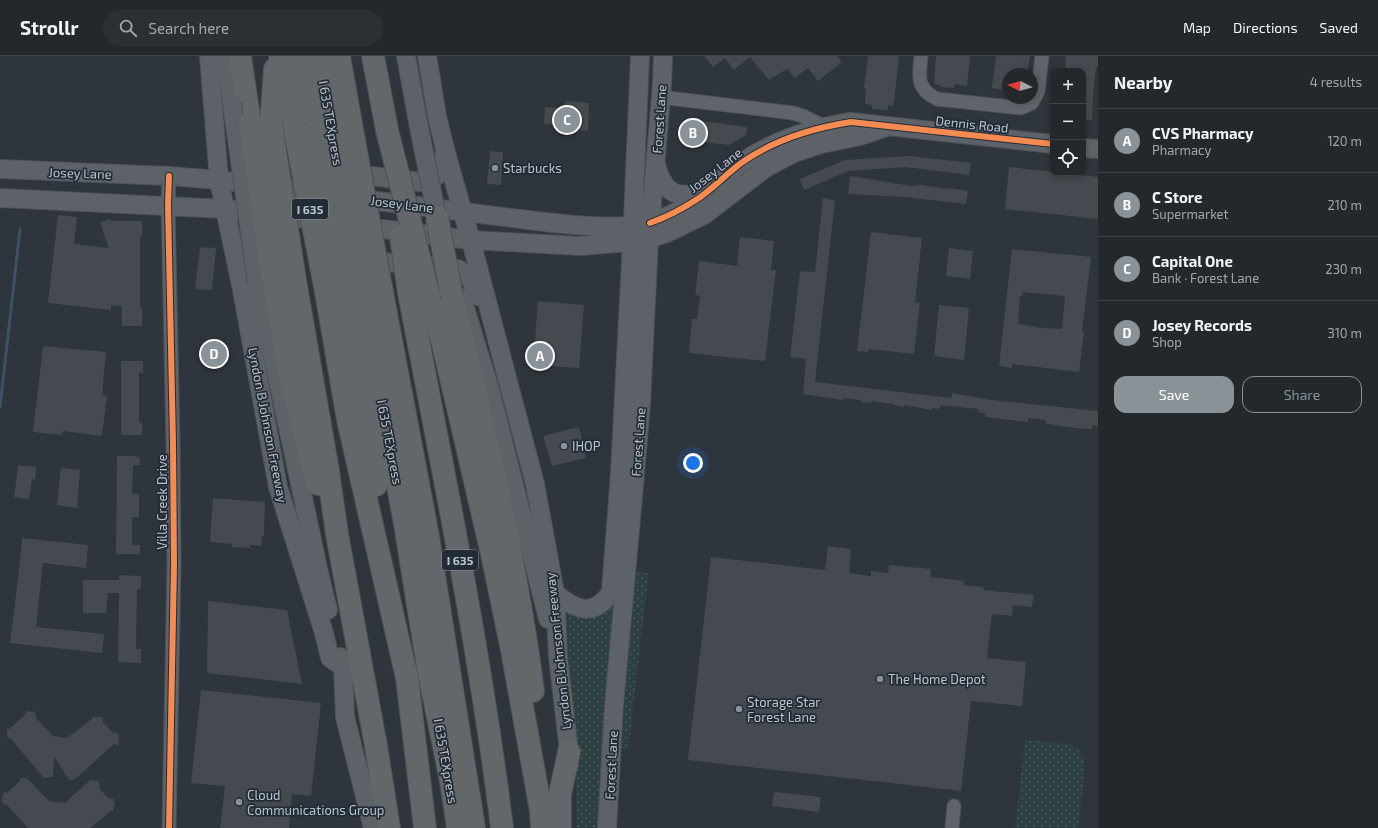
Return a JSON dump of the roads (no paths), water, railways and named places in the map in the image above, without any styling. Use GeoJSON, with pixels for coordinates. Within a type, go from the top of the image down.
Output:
{"type":"FeatureCollection","features":[{"type":"Feature","properties":{"kind":"highway"},"geometry":{"type":"LineString","coordinates":[[240,56],[261,125],[294,280],[389,828]]}},
{"type":"Feature","properties":{"kind":"highway"},"geometry":{"type":"LineString","coordinates":[[276,56],[261,125],[258,283],[292,386],[312,465],[337,534]]}},
{"type":"Feature","properties":{"kind":"highway","name":"I 635"},"geometry":{"type":"LineString","coordinates":[[280,56],[294,126],[335,294]]}},
{"type":"Feature","properties":{"kind":"highway"},"geometry":{"type":"LineString","coordinates":[[301,56],[334,132],[335,294],[368,431],[407,678],[425,828]]}},
{"type":"Feature","properties":{"kind":"highway","name":"I 635 TEXpress"},"geometry":{"type":"LineString","coordinates":[[318,56],[334,132],[427,531],[474,828]]}},
{"type":"Feature","properties":{"kind":"highway","name":"I 635 TEXpress"},"geometry":{"type":"LineString","coordinates":[[339,56],[334,132],[404,518],[429,672],[451,782],[458,828]]}},
{"type":"Feature","properties":{"kind":"highway"},"geometry":{"type":"LineString","coordinates":[[373,56],[386,130],[419,295],[443,344],[492,554],[512,650],[542,820]]}},
{"type":"Feature","properties":{"kind":"highway"},"geometry":{"type":"LineString","coordinates":[[437,217],[457,297],[493,468],[510,550],[527,646],[536,713],[542,779],[542,820]]}},
{"type":"Feature","properties":{"kind":"highway","name":"I 635"},"geometry":{"type":"LineString","coordinates":[[419,295],[456,540],[496,776],[502,828]]}},
{"type":"Feature","properties":{"kind":"highway"},"geometry":{"type":"LineString","coordinates":[[427,531],[485,778],[502,828]]}},
{"type":"Feature","properties":{"kind":"highway"},"geometry":{"type":"LineString","coordinates":[[429,672],[431,828]]}},
{"type":"Feature","properties":{"kind":"highway"},"geometry":{"type":"LineString","coordinates":[[560,828],[560,794],[569,752]]}},
{"type":"Feature","properties":{"kind":"main road"},"geometry":{"type":"LineString","coordinates":[[209,56],[219,180],[226,209],[258,283]]}},
{"type":"Feature","properties":{"kind":"main road"},"geometry":{"type":"LineString","coordinates":[[226,56],[258,283],[319,573],[343,667],[345,717],[373,828]]}},
{"type":"Feature","properties":{"kind":"main road"},"geometry":{"type":"LineString","coordinates":[[406,56],[437,217]]}},
{"type":"Feature","properties":{"kind":"main road","name":"Lyndon B Johnson Freeway"},"geometry":{"type":"LineString","coordinates":[[427,56],[437,116],[445,149],[494,326],[535,484],[555,593],[558,656],[569,752],[570,828]]}},
{"type":"Feature","properties":{"kind":"main road","name":"Forest Lane"},"geometry":{"type":"LineString","coordinates":[[620,564],[641,403],[641,232],[636,167],[640,56]]}},
{"type":"Feature","properties":{"kind":"main road","name":"Forest Lane"},"geometry":{"type":"LineString","coordinates":[[607,828],[620,564],[620,473],[630,281],[656,160],[663,56]]}},
{"type":"Feature","properties":{"kind":"main road"},"geometry":{"type":"LineString","coordinates":[[211,82],[221,103],[226,136],[232,150],[244,159],[420,182],[430,181],[440,172],[445,149]]}},
{"type":"Feature","properties":{"kind":"main road","name":"Josey Lane"},"geometry":{"type":"LineString","coordinates":[[0,169],[169,176],[219,180],[463,212],[641,232],[668,233],[704,215],[722,202],[758,173],[773,154],[790,137],[822,126],[852,122],[888,126]]}},
{"type":"Feature","properties":{"kind":"main road","name":"Josey Lane"},"geometry":{"type":"LineString","coordinates":[[0,198],[226,209],[470,240],[594,246],[641,232],[658,220],[682,209],[700,198],[743,162],[773,154],[794,154],[821,144],[860,136],[888,126]]}},
{"type":"Feature","properties":{"kind":"main road","name":"Dennis Road"},"geometry":{"type":"LineString","coordinates":[[888,126],[1050,144]]}},
{"type":"Feature","properties":{"kind":"main road"},"geometry":{"type":"LineString","coordinates":[[1086,148],[1098,149]]}},
{"type":"Feature","properties":{"kind":"main road"},"geometry":{"type":"LineString","coordinates":[[656,160],[658,173],[664,184],[674,193],[683,196],[694,194],[715,185]]}},
{"type":"Feature","properties":{"kind":"main road"},"geometry":{"type":"LineString","coordinates":[[597,226],[616,216],[622,211],[636,167]]}},
{"type":"Feature","properties":{"kind":"main road"},"geometry":{"type":"LineString","coordinates":[[594,246],[606,250],[621,260],[630,281]]}},
{"type":"Feature","properties":{"kind":"main road"},"geometry":{"type":"LineString","coordinates":[[258,283],[241,267],[242,260],[247,254],[258,251],[458,269],[468,275],[473,284],[482,310],[494,326]]}},
{"type":"Feature","properties":{"kind":"main road"},"geometry":{"type":"LineString","coordinates":[[457,297],[492,398],[558,656]]}},
{"type":"Feature","properties":{"kind":"main road"},"geometry":{"type":"LineString","coordinates":[[555,593],[573,606],[582,608],[598,606],[611,592],[620,564]]}},
{"type":"Feature","properties":{"kind":"street"},"geometry":{"type":"LineString","coordinates":[[921,56],[919,79],[922,89],[928,95],[937,99],[1021,108],[1028,106],[1038,92],[1042,56]]}},
{"type":"Feature","properties":{"kind":"street"},"geometry":{"type":"LineString","coordinates":[[660,97],[793,113],[803,116],[822,126]]}},
{"type":"Feature","properties":{"kind":"street","name":"Villa Creek Drive"},"geometry":{"type":"LineString","coordinates":[[169,176],[168,205],[174,565],[169,828]]}},
{"type":"Feature","properties":{"kind":"street"},"geometry":{"type":"LineString","coordinates":[[952,828],[954,806]]}},
{"type":"Feature","properties":{"kind":"waterway"},"geometry":{"type":"LineString","coordinates":[[0,407],[20,229]]}},
{"type":"Feature","properties":{"kind":"place","name":"Capital One"},"geometry":{"type":"Point","coordinates":[567,120]}},
{"type":"Feature","properties":{"kind":"place","name":"C Store"},"geometry":{"type":"Point","coordinates":[693,133]}},
{"type":"Feature","properties":{"kind":"place","name":"Starbucks"},"geometry":{"type":"Point","coordinates":[495,168]}},
{"type":"Feature","properties":{"kind":"place","name":"Josey Records"},"geometry":{"type":"Point","coordinates":[214,354]}},
{"type":"Feature","properties":{"kind":"place","name":"CVS Pharmacy"},"geometry":{"type":"Point","coordinates":[540,356]}},
{"type":"Feature","properties":{"kind":"place","name":"IHOP"},"geometry":{"type":"Point","coordinates":[564,446]}},
{"type":"Feature","properties":{"kind":"place","name":"The Home Depot"},"geometry":{"type":"Point","coordinates":[880,679]}},
{"type":"Feature","properties":{"kind":"place","name":"Storage Star Forest Lane"},"geometry":{"type":"Point","coordinates":[739,709]}},
{"type":"Feature","properties":{"kind":"place","name":"Cloud Communications Group"},"geometry":{"type":"Point","coordinates":[239,802]}}]}
